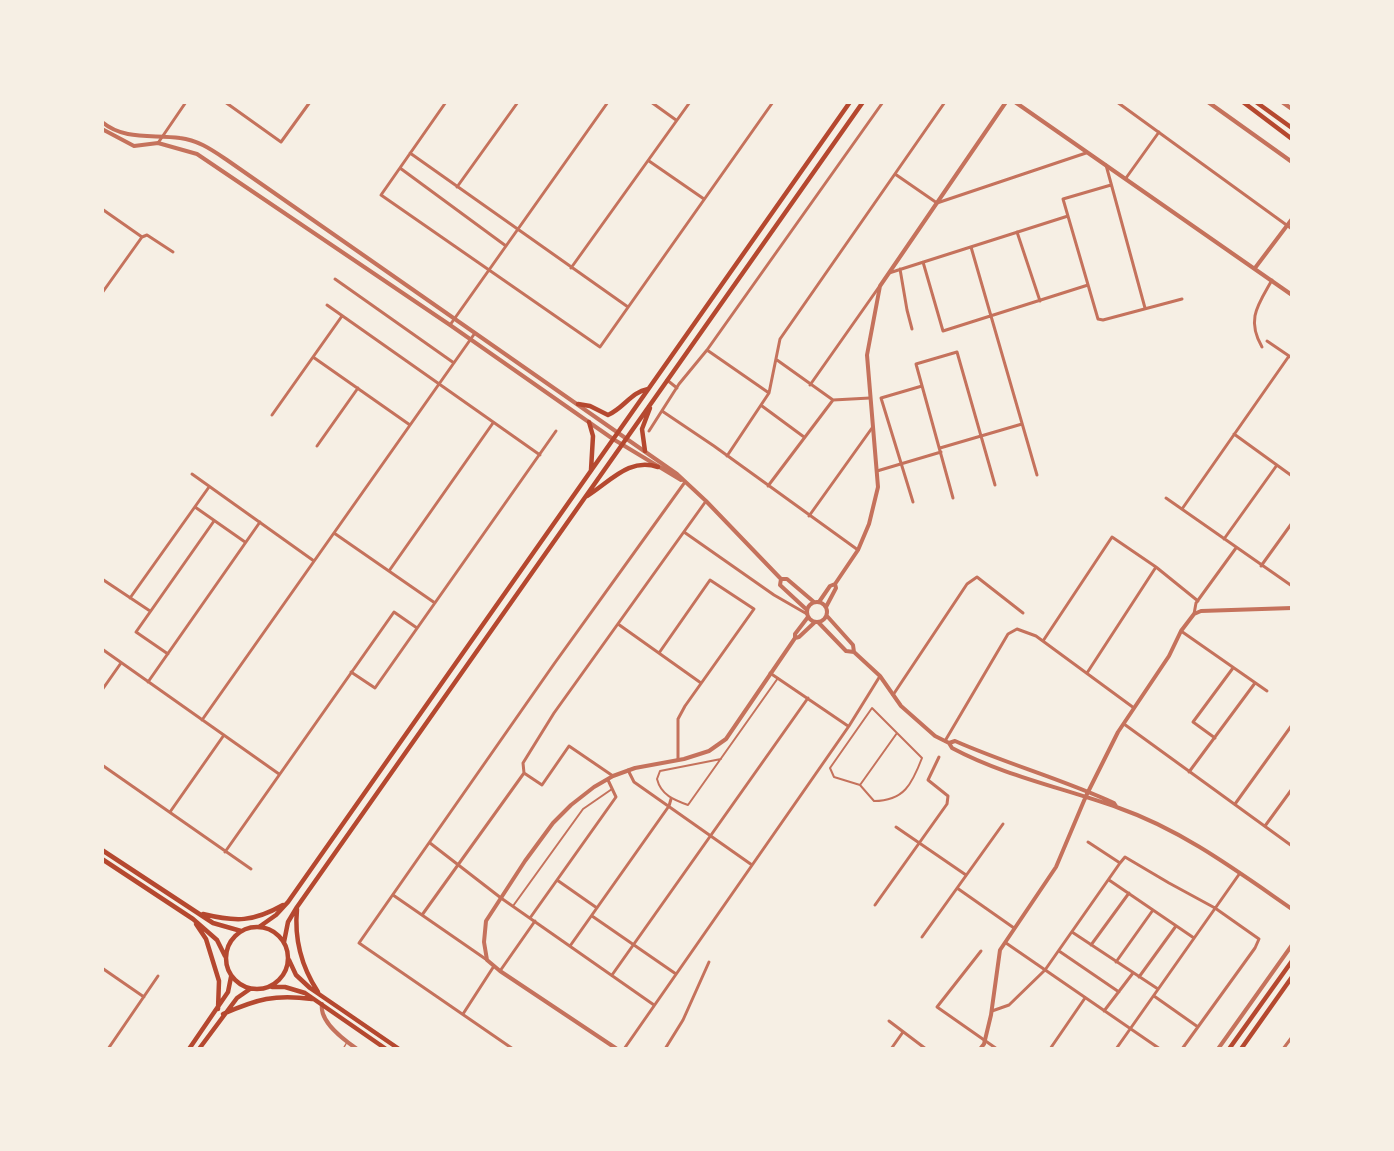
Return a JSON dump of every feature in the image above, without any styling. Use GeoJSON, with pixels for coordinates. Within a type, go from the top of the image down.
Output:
{"type":"FeatureCollection","features":[{"type":"Feature","properties":{"kind":"main road"},"geometry":{"type":"LineString","coordinates":[[225,956],[233,938],[242,931],[259,927],[276,915],[288,902],[850,102]]}},
{"type":"Feature","properties":{"kind":"main road"},"geometry":{"type":"LineString","coordinates":[[284,942],[288,922],[297,907],[863,102]]}},
{"type":"Feature","properties":{"kind":"main road"},"geometry":{"type":"LineString","coordinates":[[1243,102],[1292,139]]}},
{"type":"Feature","properties":{"kind":"main road"},"geometry":{"type":"LineString","coordinates":[[1256,102],[1292,128]]}},
{"type":"Feature","properties":{"kind":"main road"},"geometry":{"type":"LineString","coordinates":[[578,404],[590,406],[608,415],[618,411],[639,391],[648,388]]}},
{"type":"Feature","properties":{"kind":"main road"},"geometry":{"type":"LineString","coordinates":[[645,451],[642,429],[653,401]]}},
{"type":"Feature","properties":{"kind":"main road"},"geometry":{"type":"LineString","coordinates":[[589,422],[593,435],[591,470]]}},
{"type":"Feature","properties":{"kind":"main road"},"geometry":{"type":"LineString","coordinates":[[584,498],[627,469],[645,464],[658,467]]}},
{"type":"Feature","properties":{"kind":"main road"},"geometry":{"type":"LineString","coordinates":[[102,849],[220,926],[242,931]]}},
{"type":"Feature","properties":{"kind":"main road"},"geometry":{"type":"LineString","coordinates":[[102,860],[193,920],[217,940],[225,956],[227,969],[236,981],[250,989],[285,987],[305,993],[386,1049]]}},
{"type":"Feature","properties":{"kind":"main road"},"geometry":{"type":"LineString","coordinates":[[198,913],[238,920],[255,919],[288,902]]}},
{"type":"Feature","properties":{"kind":"main road"},"geometry":{"type":"LineString","coordinates":[[297,907],[295,926],[302,964],[320,994]]}},
{"type":"Feature","properties":{"kind":"main road"},"geometry":{"type":"LineString","coordinates":[[193,920],[206,939],[213,958],[219,981],[218,1009]]}},
{"type":"Feature","properties":{"kind":"main road"},"geometry":{"type":"LineString","coordinates":[[259,927],[268,929],[284,942],[296,975],[399,1049]]}},
{"type":"Feature","properties":{"kind":"main road"},"geometry":{"type":"LineString","coordinates":[[270,987],[285,972],[289,960]]}},
{"type":"Feature","properties":{"kind":"main road"},"geometry":{"type":"LineString","coordinates":[[1229,1049],[1292,961]]}},
{"type":"Feature","properties":{"kind":"main road"},"geometry":{"type":"LineString","coordinates":[[189,1049],[228,992],[231,976]]}},
{"type":"Feature","properties":{"kind":"main road"},"geometry":{"type":"LineString","coordinates":[[1241,1049],[1292,977]]}},
{"type":"Feature","properties":{"kind":"main road"},"geometry":{"type":"LineString","coordinates":[[198,1049],[223,1014],[237,998],[250,989]]}},
{"type":"Feature","properties":{"kind":"main road"},"geometry":{"type":"LineString","coordinates":[[223,1014],[249,1002],[274,997],[315,1000]]}},
{"type":"Feature","properties":{"kind":"street"},"geometry":{"type":"LineString","coordinates":[[158,143],[186,102]]}},
{"type":"Feature","properties":{"kind":"street"},"geometry":{"type":"LineString","coordinates":[[225,102],[281,142],[310,102]]}},
{"type":"Feature","properties":{"kind":"street"},"geometry":{"type":"LineString","coordinates":[[446,102],[381,195],[600,347],[772,102]]}},
{"type":"Feature","properties":{"kind":"street"},"geometry":{"type":"LineString","coordinates":[[457,187],[518,102]]}},
{"type":"Feature","properties":{"kind":"street"},"geometry":{"type":"LineString","coordinates":[[450,325],[608,102]]}},
{"type":"Feature","properties":{"kind":"street"},"geometry":{"type":"LineString","coordinates":[[651,102],[676,120]]}},
{"type":"Feature","properties":{"kind":"street"},"geometry":{"type":"LineString","coordinates":[[572,268],[690,102]]}},
{"type":"Feature","properties":{"kind":"street"},"geometry":{"type":"LineString","coordinates":[[649,431],[677,388],[707,350],[883,102]]}},
{"type":"Feature","properties":{"kind":"street"},"geometry":{"type":"LineString","coordinates":[[727,456],[769,393],[780,339],[945,102]]}},
{"type":"Feature","properties":{"kind":"street"},"geometry":{"type":"LineString","coordinates":[[810,384],[1006,102]]}},
{"type":"Feature","properties":{"kind":"street"},"geometry":{"type":"LineString","coordinates":[[1015,102],[1292,295]]}},
{"type":"Feature","properties":{"kind":"street"},"geometry":{"type":"LineString","coordinates":[[1117,102],[1292,229]]}},
{"type":"Feature","properties":{"kind":"street"},"geometry":{"type":"LineString","coordinates":[[1208,102],[1292,162]]}},
{"type":"Feature","properties":{"kind":"street"},"geometry":{"type":"LineString","coordinates":[[1282,102],[1292,109]]}},
{"type":"Feature","properties":{"kind":"street"},"geometry":{"type":"LineString","coordinates":[[102,122],[109,128],[125,134],[182,138],[205,146],[677,474],[781,579],[787,579],[826,607]]}},
{"type":"Feature","properties":{"kind":"street"},"geometry":{"type":"LineString","coordinates":[[102,129],[134,146],[158,143],[197,154],[471,339],[613,439],[685,482]]}},
{"type":"Feature","properties":{"kind":"street"},"geometry":{"type":"LineString","coordinates":[[1126,178],[1159,132]]}},
{"type":"Feature","properties":{"kind":"street"},"geometry":{"type":"LineString","coordinates":[[937,204],[1088,152]]}},
{"type":"Feature","properties":{"kind":"street"},"geometry":{"type":"LineString","coordinates":[[410,153],[628,307]]}},
{"type":"Feature","properties":{"kind":"street"},"geometry":{"type":"LineString","coordinates":[[648,160],[704,199]]}},
{"type":"Feature","properties":{"kind":"street"},"geometry":{"type":"LineString","coordinates":[[1106,164],[1145,308]]}},
{"type":"Feature","properties":{"kind":"street"},"geometry":{"type":"LineString","coordinates":[[399,168],[506,246]]}},
{"type":"Feature","properties":{"kind":"street"},"geometry":{"type":"LineString","coordinates":[[895,174],[937,204]]}},
{"type":"Feature","properties":{"kind":"street"},"geometry":{"type":"LineString","coordinates":[[1111,185],[1063,199],[1100,320],[1182,299]]}},
{"type":"Feature","properties":{"kind":"street"},"geometry":{"type":"LineString","coordinates":[[102,209],[142,237]]}},
{"type":"Feature","properties":{"kind":"street"},"geometry":{"type":"LineString","coordinates":[[889,273],[1068,216]]}},
{"type":"Feature","properties":{"kind":"street"},"geometry":{"type":"LineString","coordinates":[[1255,268],[1292,219]]}},
{"type":"Feature","properties":{"kind":"street"},"geometry":{"type":"LineString","coordinates":[[1017,232],[1040,301]]}},
{"type":"Feature","properties":{"kind":"street"},"geometry":{"type":"LineString","coordinates":[[102,293],[142,237],[147,235],[173,252]]}},
{"type":"Feature","properties":{"kind":"street"},"geometry":{"type":"LineString","coordinates":[[971,247],[1037,475]]}},
{"type":"Feature","properties":{"kind":"street"},"geometry":{"type":"LineString","coordinates":[[923,262],[943,332],[1088,285]]}},
{"type":"Feature","properties":{"kind":"street"},"geometry":{"type":"LineString","coordinates":[[900,269],[912,329]]}},
{"type":"Feature","properties":{"kind":"street"},"geometry":{"type":"LineString","coordinates":[[335,279],[454,363]]}},
{"type":"Feature","properties":{"kind":"street"},"geometry":{"type":"LineString","coordinates":[[1262,347],[1256,336],[1255,311],[1272,280]]}},
{"type":"Feature","properties":{"kind":"street"},"geometry":{"type":"LineString","coordinates":[[487,960],[484,942],[486,921],[553,823],[571,805],[613,776],[709,751],[726,739],[795,638],[807,614],[830,586],[835,584],[858,550],[869,524],[878,487],[867,355],[880,286]]}},
{"type":"Feature","properties":{"kind":"street"},"geometry":{"type":"LineString","coordinates":[[327,305],[540,455]]}},
{"type":"Feature","properties":{"kind":"street"},"geometry":{"type":"LineString","coordinates":[[272,415],[342,316]]}},
{"type":"Feature","properties":{"kind":"street"},"geometry":{"type":"LineString","coordinates":[[202,720],[475,333]]}},
{"type":"Feature","properties":{"kind":"street"},"geometry":{"type":"LineString","coordinates":[[1182,509],[1291,357],[1267,341]]}},
{"type":"Feature","properties":{"kind":"street"},"geometry":{"type":"LineString","coordinates":[[707,350],[769,393]]}},
{"type":"Feature","properties":{"kind":"street"},"geometry":{"type":"LineString","coordinates":[[953,498],[916,364],[957,352],[994,485]]}},
{"type":"Feature","properties":{"kind":"street"},"geometry":{"type":"LineString","coordinates":[[313,357],[410,425]]}},
{"type":"Feature","properties":{"kind":"street"},"geometry":{"type":"LineString","coordinates":[[777,360],[833,400],[870,398]]}},
{"type":"Feature","properties":{"kind":"street"},"geometry":{"type":"LineString","coordinates":[[667,380],[677,388]]}},
{"type":"Feature","properties":{"kind":"street"},"geometry":{"type":"LineString","coordinates":[[913,502],[880,398],[922,386]]}},
{"type":"Feature","properties":{"kind":"street"},"geometry":{"type":"LineString","coordinates":[[317,446],[358,388]]}},
{"type":"Feature","properties":{"kind":"street"},"geometry":{"type":"LineString","coordinates":[[768,486],[833,400]]}},
{"type":"Feature","properties":{"kind":"street"},"geometry":{"type":"LineString","coordinates":[[762,406],[804,437]]}},
{"type":"Feature","properties":{"kind":"street"},"geometry":{"type":"LineString","coordinates":[[662,411],[858,550]]}},
{"type":"Feature","properties":{"kind":"street"},"geometry":{"type":"LineString","coordinates":[[388,571],[494,422]]}},
{"type":"Feature","properties":{"kind":"street"},"geometry":{"type":"LineString","coordinates":[[877,471],[1022,424]]}},
{"type":"Feature","properties":{"kind":"street"},"geometry":{"type":"LineString","coordinates":[[809,516],[872,428]]}},
{"type":"Feature","properties":{"kind":"street"},"geometry":{"type":"LineString","coordinates":[[351,672],[375,688],[556,431]]}},
{"type":"Feature","properties":{"kind":"street"},"geometry":{"type":"LineString","coordinates":[[1234,434],[1292,476]]}},
{"type":"Feature","properties":{"kind":"street"},"geometry":{"type":"LineString","coordinates":[[1224,539],[1277,465]]}},
{"type":"Feature","properties":{"kind":"street"},"geometry":{"type":"LineString","coordinates":[[192,474],[315,561]]}},
{"type":"Feature","properties":{"kind":"street"},"geometry":{"type":"LineString","coordinates":[[513,1049],[359,943],[554,664],[685,482]]}},
{"type":"Feature","properties":{"kind":"street"},"geometry":{"type":"LineString","coordinates":[[130,598],[209,487]]}},
{"type":"Feature","properties":{"kind":"street"},"geometry":{"type":"LineString","coordinates":[[1166,498],[1292,586]]}},
{"type":"Feature","properties":{"kind":"street"},"geometry":{"type":"LineString","coordinates":[[422,915],[524,773],[523,763],[554,713],[706,501]]}},
{"type":"Feature","properties":{"kind":"street"},"geometry":{"type":"LineString","coordinates":[[195,507],[246,542]]}},
{"type":"Feature","properties":{"kind":"street"},"geometry":{"type":"LineString","coordinates":[[168,654],[136,632],[214,521]]}},
{"type":"Feature","properties":{"kind":"street"},"geometry":{"type":"LineString","coordinates":[[148,681],[260,522]]}},
{"type":"Feature","properties":{"kind":"street"},"geometry":{"type":"LineString","coordinates":[[1261,566],[1292,524]]}},
{"type":"Feature","properties":{"kind":"street"},"geometry":{"type":"LineString","coordinates":[[684,531],[774,595],[807,614]]}},
{"type":"Feature","properties":{"kind":"street"},"geometry":{"type":"LineString","coordinates":[[334,533],[435,603]]}},
{"type":"Feature","properties":{"kind":"street"},"geometry":{"type":"LineString","coordinates":[[1042,641],[1112,537],[1156,567],[1198,601]]}},
{"type":"Feature","properties":{"kind":"street"},"geometry":{"type":"LineString","coordinates":[[980,1049],[992,1011],[1000,950],[1056,867],[1086,796],[1124,724],[1169,656],[1181,631],[1194,614],[1198,601],[1236,548]]}},
{"type":"Feature","properties":{"kind":"street"},"geometry":{"type":"LineString","coordinates":[[1087,673],[1156,567]]}},
{"type":"Feature","properties":{"kind":"street"},"geometry":{"type":"LineString","coordinates":[[893,695],[967,584],[977,577],[1023,613]]}},
{"type":"Feature","properties":{"kind":"street"},"geometry":{"type":"LineString","coordinates":[[102,579],[150,611]]}},
{"type":"Feature","properties":{"kind":"street"},"geometry":{"type":"LineString","coordinates":[[781,579],[780,585],[807,614],[846,651],[854,652],[880,676],[901,706],[952,748],[1004,771],[1086,796],[1111,807],[1117,807]]}},
{"type":"Feature","properties":{"kind":"street"},"geometry":{"type":"LineString","coordinates":[[659,653],[710,580],[754,609],[678,719],[678,760]]}},
{"type":"Feature","properties":{"kind":"street"},"geometry":{"type":"LineString","coordinates":[[835,584],[836,588],[826,607],[827,616],[853,645],[854,652]]}},
{"type":"Feature","properties":{"kind":"street"},"geometry":{"type":"LineString","coordinates":[[1194,614],[1219,609],[1292,608]]}},
{"type":"Feature","properties":{"kind":"street"},"geometry":{"type":"LineString","coordinates":[[225,852],[394,612],[417,628]]}},
{"type":"Feature","properties":{"kind":"street"},"geometry":{"type":"LineString","coordinates":[[795,638],[827,616]]}},
{"type":"Feature","properties":{"kind":"street"},"geometry":{"type":"LineString","coordinates":[[618,624],[701,683]]}},
{"type":"Feature","properties":{"kind":"street"},"geometry":{"type":"LineString","coordinates":[[947,742],[1008,634],[1017,629],[1036,636],[1134,708]]}},
{"type":"Feature","properties":{"kind":"street"},"geometry":{"type":"LineString","coordinates":[[1181,631],[1267,691]]}},
{"type":"Feature","properties":{"kind":"street"},"geometry":{"type":"LineString","coordinates":[[102,649],[279,774]]}},
{"type":"Feature","properties":{"kind":"street"},"geometry":{"type":"LineString","coordinates":[[102,690],[121,663]]}},
{"type":"Feature","properties":{"kind":"street"},"geometry":{"type":"LineString","coordinates":[[1215,738],[1193,722],[1233,667]]}},
{"type":"Feature","properties":{"kind":"street"},"geometry":{"type":"LineString","coordinates":[[770,673],[849,726]]}},
{"type":"Feature","properties":{"kind":"street"},"geometry":{"type":"LineString","coordinates":[[624,1049],[849,726],[880,676]]}},
{"type":"Feature","properties":{"kind":"street"},"geometry":{"type":"LineString","coordinates":[[721,759],[660,771],[657,778],[658,785],[671,799],[688,805],[721,759],[778,678]]}},
{"type":"Feature","properties":{"kind":"street"},"geometry":{"type":"LineString","coordinates":[[1189,772],[1255,683]]}},
{"type":"Feature","properties":{"kind":"street"},"geometry":{"type":"LineString","coordinates":[[612,975],[808,698]]}},
{"type":"Feature","properties":{"kind":"street"},"geometry":{"type":"LineString","coordinates":[[872,708],[922,759],[910,785],[904,792],[887,801],[874,801],[860,785],[834,777],[830,768],[872,708]]}},
{"type":"Feature","properties":{"kind":"street"},"geometry":{"type":"LineString","coordinates":[[1124,724],[1292,846]]}},
{"type":"Feature","properties":{"kind":"street"},"geometry":{"type":"LineString","coordinates":[[1234,804],[1292,725]]}},
{"type":"Feature","properties":{"kind":"street"},"geometry":{"type":"LineString","coordinates":[[860,785],[897,733]]}},
{"type":"Feature","properties":{"kind":"street"},"geometry":{"type":"LineString","coordinates":[[170,812],[224,735]]}},
{"type":"Feature","properties":{"kind":"street"},"geometry":{"type":"LineString","coordinates":[[947,742],[955,741],[990,756],[1089,791],[1114,803],[1117,807],[1174,833],[1240,873],[1292,909]]}},
{"type":"Feature","properties":{"kind":"street"},"geometry":{"type":"LineString","coordinates":[[524,773],[542,785],[569,746],[613,776]]}},
{"type":"Feature","properties":{"kind":"street"},"geometry":{"type":"LineString","coordinates":[[875,905],[947,804],[948,795],[928,780],[939,757]]}},
{"type":"Feature","properties":{"kind":"street"},"geometry":{"type":"LineString","coordinates":[[102,765],[251,869]]}},
{"type":"Feature","properties":{"kind":"street"},"geometry":{"type":"LineString","coordinates":[[628,771],[634,782],[752,865]]}},
{"type":"Feature","properties":{"kind":"street"},"geometry":{"type":"LineString","coordinates":[[530,918],[616,797],[608,780]]}},
{"type":"Feature","properties":{"kind":"street"},"geometry":{"type":"LineString","coordinates":[[513,906],[583,809],[612,789]]}},
{"type":"Feature","properties":{"kind":"street"},"geometry":{"type":"LineString","coordinates":[[1265,826],[1292,789]]}},
{"type":"Feature","properties":{"kind":"street"},"geometry":{"type":"LineString","coordinates":[[570,946],[669,806],[671,799]]}},
{"type":"Feature","properties":{"kind":"street"},"geometry":{"type":"LineString","coordinates":[[922,938],[1003,824]]}},
{"type":"Feature","properties":{"kind":"street"},"geometry":{"type":"LineString","coordinates":[[896,827],[966,875]]}},
{"type":"Feature","properties":{"kind":"street"},"geometry":{"type":"LineString","coordinates":[[430,842],[485,883],[501,898],[654,1005]]}},
{"type":"Feature","properties":{"kind":"street"},"geometry":{"type":"LineString","coordinates":[[1088,843],[1120,863]]}},
{"type":"Feature","properties":{"kind":"street"},"geometry":{"type":"LineString","coordinates":[[992,1011],[1009,1005],[1045,970],[1125,857],[1215,908],[1260,939],[1182,1049]]}},
{"type":"Feature","properties":{"kind":"street"},"geometry":{"type":"LineString","coordinates":[[1116,1049],[1240,873]]}},
{"type":"Feature","properties":{"kind":"street"},"geometry":{"type":"LineString","coordinates":[[557,880],[597,908]]}},
{"type":"Feature","properties":{"kind":"street"},"geometry":{"type":"LineString","coordinates":[[1109,880],[1194,938]]}},
{"type":"Feature","properties":{"kind":"street"},"geometry":{"type":"LineString","coordinates":[[957,888],[1014,928]]}},
{"type":"Feature","properties":{"kind":"street"},"geometry":{"type":"LineString","coordinates":[[1091,945],[1129,893]]}},
{"type":"Feature","properties":{"kind":"street"},"geometry":{"type":"LineString","coordinates":[[393,895],[500,971],[617,1049]]}},
{"type":"Feature","properties":{"kind":"street"},"geometry":{"type":"LineString","coordinates":[[1116,962],[1153,910]]}},
{"type":"Feature","properties":{"kind":"street"},"geometry":{"type":"LineString","coordinates":[[592,916],[676,974]]}},
{"type":"Feature","properties":{"kind":"street"},"geometry":{"type":"LineString","coordinates":[[500,971],[535,921]]}},
{"type":"Feature","properties":{"kind":"street"},"geometry":{"type":"LineString","coordinates":[[1139,977],[1176,926]]}},
{"type":"Feature","properties":{"kind":"street"},"geometry":{"type":"LineString","coordinates":[[1072,932],[1158,989]]}},
{"type":"Feature","properties":{"kind":"street"},"geometry":{"type":"LineString","coordinates":[[1005,942],[1160,1049]]}},
{"type":"Feature","properties":{"kind":"street"},"geometry":{"type":"LineString","coordinates":[[1218,1049],[1292,945]]}},
{"type":"Feature","properties":{"kind":"street"},"geometry":{"type":"LineString","coordinates":[[981,951],[937,1007],[997,1049]]}},
{"type":"Feature","properties":{"kind":"street"},"geometry":{"type":"LineString","coordinates":[[1059,951],[1119,992]]}},
{"type":"Feature","properties":{"kind":"street"},"geometry":{"type":"LineString","coordinates":[[664,1049],[683,1020],[709,962]]}},
{"type":"Feature","properties":{"kind":"street"},"geometry":{"type":"LineString","coordinates":[[463,1014],[494,966]]}},
{"type":"Feature","properties":{"kind":"street"},"geometry":{"type":"LineString","coordinates":[[102,968],[144,997]]}},
{"type":"Feature","properties":{"kind":"street"},"geometry":{"type":"LineString","coordinates":[[1104,1011],[1133,973]]}},
{"type":"Feature","properties":{"kind":"street"},"geometry":{"type":"LineString","coordinates":[[108,1049],[158,976]]}},
{"type":"Feature","properties":{"kind":"street"},"geometry":{"type":"LineString","coordinates":[[1154,996],[1198,1028]]}},
{"type":"Feature","properties":{"kind":"street"},"geometry":{"type":"LineString","coordinates":[[1050,1049],[1085,998]]}},
{"type":"Feature","properties":{"kind":"street"},"geometry":{"type":"LineString","coordinates":[[322,1004],[321,1010],[328,1023],[357,1049]]}},
{"type":"Feature","properties":{"kind":"street"},"geometry":{"type":"LineString","coordinates":[[889,1021],[926,1049]]}},
{"type":"Feature","properties":{"kind":"street"},"geometry":{"type":"LineString","coordinates":[[891,1049],[903,1032]]}},
{"type":"Feature","properties":{"kind":"street"},"geometry":{"type":"LineString","coordinates":[[1283,1049],[1292,1037]]}},
{"type":"Feature","properties":{"kind":"lane"},"geometry":{"type":"LineString","coordinates":[[343,1049],[347,1042]]}}]}
